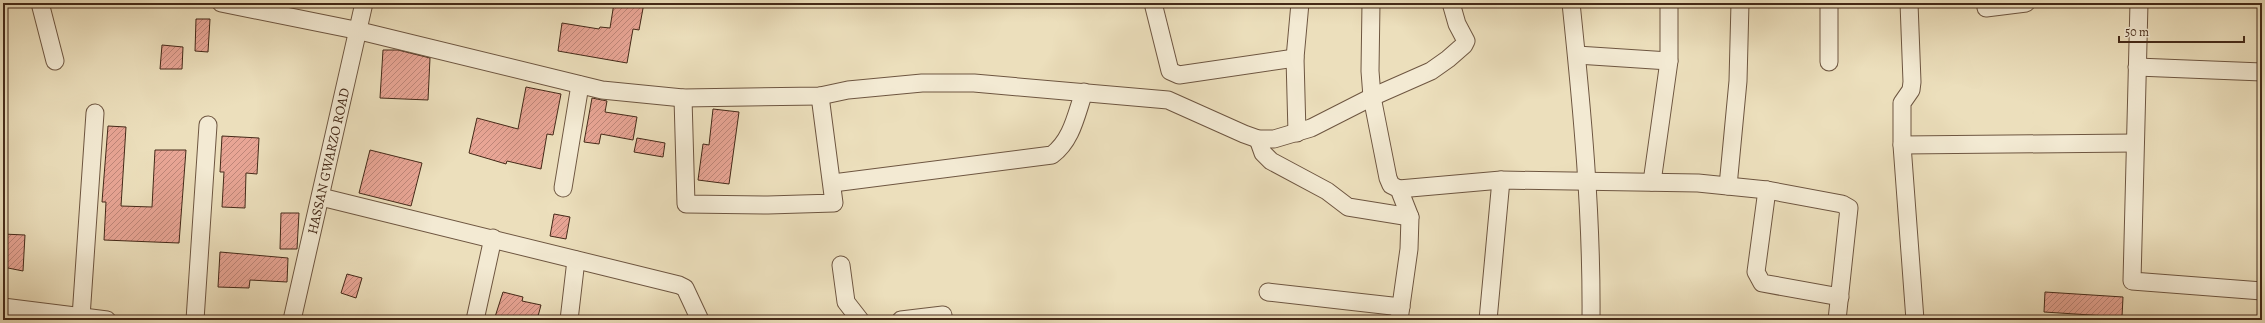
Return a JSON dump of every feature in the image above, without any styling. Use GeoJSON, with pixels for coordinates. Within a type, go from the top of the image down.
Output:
{"type":"FeatureCollection","features":[{"type":"Feature","properties":{"kind":"street"},"geometry":{"type":"LineString","coordinates":[[40,3],[55,60]]}},
{"type":"Feature","properties":{"kind":"street"},"geometry":{"type":"LineString","coordinates":[[221,3],[360,31],[602,90],[683,98],[820,96],[848,90],[939,82],[974,82],[1168,100],[1258,139],[1274,139],[1297,133],[1431,71],[1464,45],[1466,41],[1457,24],[1451,3]]}},
{"type":"Feature","properties":{"kind":"street","name":"HASSAN GWARZO ROAD"},"geometry":{"type":"LineString","coordinates":[[292,320],[360,31],[364,3]]}},
{"type":"Feature","properties":{"kind":"street"},"geometry":{"type":"LineString","coordinates":[[1153,3],[1170,71],[1174,74],[1179,75],[1295,58]]}},
{"type":"Feature","properties":{"kind":"street"},"geometry":{"type":"LineString","coordinates":[[1297,133],[1295,58],[1300,3]]}},
{"type":"Feature","properties":{"kind":"street"},"geometry":{"type":"LineString","coordinates":[[1371,3],[1370,71],[1372,97],[1388,178],[1391,185],[1398,189],[1501,180],[1698,183],[1768,190],[1834,202],[1849,208],[1837,320]]}},
{"type":"Feature","properties":{"kind":"street"},"geometry":{"type":"LineString","coordinates":[[1571,3],[1577,55],[1586,181],[1591,280],[1591,320]]}},
{"type":"Feature","properties":{"kind":"street"},"geometry":{"type":"LineString","coordinates":[[1652,182],[1668,62],[1669,3]]}},
{"type":"Feature","properties":{"kind":"street"},"geometry":{"type":"LineString","coordinates":[[1728,186],[1738,81],[1740,3]]}},
{"type":"Feature","properties":{"kind":"street"},"geometry":{"type":"LineString","coordinates":[[1829,3],[1829,62]]}},
{"type":"Feature","properties":{"kind":"street"},"geometry":{"type":"LineString","coordinates":[[1909,3],[1912,82],[1911,90],[1902,103],[1902,145],[1915,320]]}},
{"type":"Feature","properties":{"kind":"street"},"geometry":{"type":"LineString","coordinates":[[1986,8],[2026,3]]}},
{"type":"Feature","properties":{"kind":"street"},"geometry":{"type":"LineString","coordinates":[[2139,3],[2132,281],[2262,291]]}},
{"type":"Feature","properties":{"kind":"street"},"geometry":{"type":"LineString","coordinates":[[1577,55],[1668,62]]}},
{"type":"Feature","properties":{"kind":"street"},"geometry":{"type":"LineString","coordinates":[[2137,67],[2262,72]]}},
{"type":"Feature","properties":{"kind":"street"},"geometry":{"type":"LineString","coordinates":[[563,188],[580,85]]}},
{"type":"Feature","properties":{"kind":"street"},"geometry":{"type":"LineString","coordinates":[[833,183],[1052,155],[1060,149],[1069,137],[1084,92]]}},
{"type":"Feature","properties":{"kind":"street"},"geometry":{"type":"LineString","coordinates":[[683,98],[687,205],[833,203],[835,200],[833,183],[820,96]]}},
{"type":"Feature","properties":{"kind":"street"},"geometry":{"type":"LineString","coordinates":[[81,317],[95,113]]}},
{"type":"Feature","properties":{"kind":"street"},"geometry":{"type":"LineString","coordinates":[[195,320],[208,125]]}},
{"type":"Feature","properties":{"kind":"street"},"geometry":{"type":"LineString","coordinates":[[1258,139],[1263,153],[1271,161],[1327,191],[1348,207],[1410,217]]}},
{"type":"Feature","properties":{"kind":"street"},"geometry":{"type":"LineString","coordinates":[[1902,145],[2135,143]]}},
{"type":"Feature","properties":{"kind":"street"},"geometry":{"type":"LineString","coordinates":[[1488,320],[1501,180]]}},
{"type":"Feature","properties":{"kind":"street"},"geometry":{"type":"LineString","coordinates":[[1268,292],[1400,314],[1409,249],[1410,217],[1398,189]]}},
{"type":"Feature","properties":{"kind":"street"},"geometry":{"type":"LineString","coordinates":[[1768,190],[1756,272],[1758,279],[1762,283],[1840,297]]}},
{"type":"Feature","properties":{"kind":"street"},"geometry":{"type":"LineString","coordinates":[[321,197],[493,238],[682,286],[700,320]]}},
{"type":"Feature","properties":{"kind":"street"},"geometry":{"type":"LineString","coordinates":[[476,320],[493,238]]}},
{"type":"Feature","properties":{"kind":"street"},"geometry":{"type":"LineString","coordinates":[[569,320],[576,260]]}},
{"type":"Feature","properties":{"kind":"street"},"geometry":{"type":"LineString","coordinates":[[841,264],[846,302],[860,320]]}},
{"type":"Feature","properties":{"kind":"street"},"geometry":{"type":"LineString","coordinates":[[3,307],[107,320]]}},
{"type":"Feature","properties":{"kind":"street"},"geometry":{"type":"LineString","coordinates":[[901,320],[943,315]]}},
{"type":"Feature","properties":{"kind":"building"},"geometry":{"type":"Polygon","coordinates":[[[614,3],[644,3],[639,30],[633,29],[627,63],[558,51],[562,23],[599,29],[600,27],[610,28],[614,3]]]}},
{"type":"Feature","properties":{"kind":"building"},"geometry":{"type":"Polygon","coordinates":[[[196,19],[210,19],[208,52],[195,51],[196,19]]]}},
{"type":"Feature","properties":{"kind":"building"},"geometry":{"type":"Polygon","coordinates":[[[162,45],[183,47],[182,69],[160,69],[162,45]]]}},
{"type":"Feature","properties":{"kind":"building"},"geometry":{"type":"Polygon","coordinates":[[[383,50],[398,50],[430,58],[428,100],[380,98],[383,50]]]}},
{"type":"Feature","properties":{"kind":"building"},"geometry":{"type":"Polygon","coordinates":[[[526,87],[561,94],[553,135],[547,134],[541,169],[507,161],[506,164],[469,153],[477,118],[518,129],[526,87]]]}},
{"type":"Feature","properties":{"kind":"building"},"geometry":{"type":"Polygon","coordinates":[[[592,98],[607,101],[605,112],[637,117],[633,140],[601,134],[599,144],[584,142],[592,98]]]}},
{"type":"Feature","properties":{"kind":"building"},"geometry":{"type":"Polygon","coordinates":[[[713,109],[739,112],[729,184],[698,180],[703,144],[709,145],[713,109]]]}},
{"type":"Feature","properties":{"kind":"building"},"geometry":{"type":"Polygon","coordinates":[[[108,126],[126,127],[121,206],[152,207],[155,150],[186,150],[179,243],[104,240],[106,202],[102,202],[108,126]]]}},
{"type":"Feature","properties":{"kind":"building"},"geometry":{"type":"Polygon","coordinates":[[[222,136],[259,138],[257,174],[246,173],[245,208],[222,207],[224,172],[220,172],[222,136]]]}},
{"type":"Feature","properties":{"kind":"building"},"geometry":{"type":"Polygon","coordinates":[[[637,138],[665,143],[663,157],[634,152],[637,138]]]}},
{"type":"Feature","properties":{"kind":"building"},"geometry":{"type":"Polygon","coordinates":[[[370,150],[422,163],[411,206],[359,193],[370,150]]]}},
{"type":"Feature","properties":{"kind":"building"},"geometry":{"type":"Polygon","coordinates":[[[281,213],[299,213],[297,249],[280,249],[281,213]]]}},
{"type":"Feature","properties":{"kind":"building"},"geometry":{"type":"Polygon","coordinates":[[[554,214],[570,217],[566,239],[550,236],[554,214]]]}},
{"type":"Feature","properties":{"kind":"building"},"geometry":{"type":"Polygon","coordinates":[[[3,234],[25,235],[23,271],[3,267],[3,234]]]}},
{"type":"Feature","properties":{"kind":"building"},"geometry":{"type":"Polygon","coordinates":[[[220,252],[288,258],[287,282],[250,280],[249,288],[218,287],[220,252]]]}},
{"type":"Feature","properties":{"kind":"building"},"geometry":{"type":"Polygon","coordinates":[[[347,274],[362,278],[356,298],[341,293],[347,274]]]}},
{"type":"Feature","properties":{"kind":"building"},"geometry":{"type":"Polygon","coordinates":[[[503,292],[523,297],[522,301],[541,305],[537,320],[494,320],[503,292]]]}},
{"type":"Feature","properties":{"kind":"building"},"geometry":{"type":"Polygon","coordinates":[[[2045,292],[2123,297],[2122,317],[2044,312],[2045,292]]]}}]}
